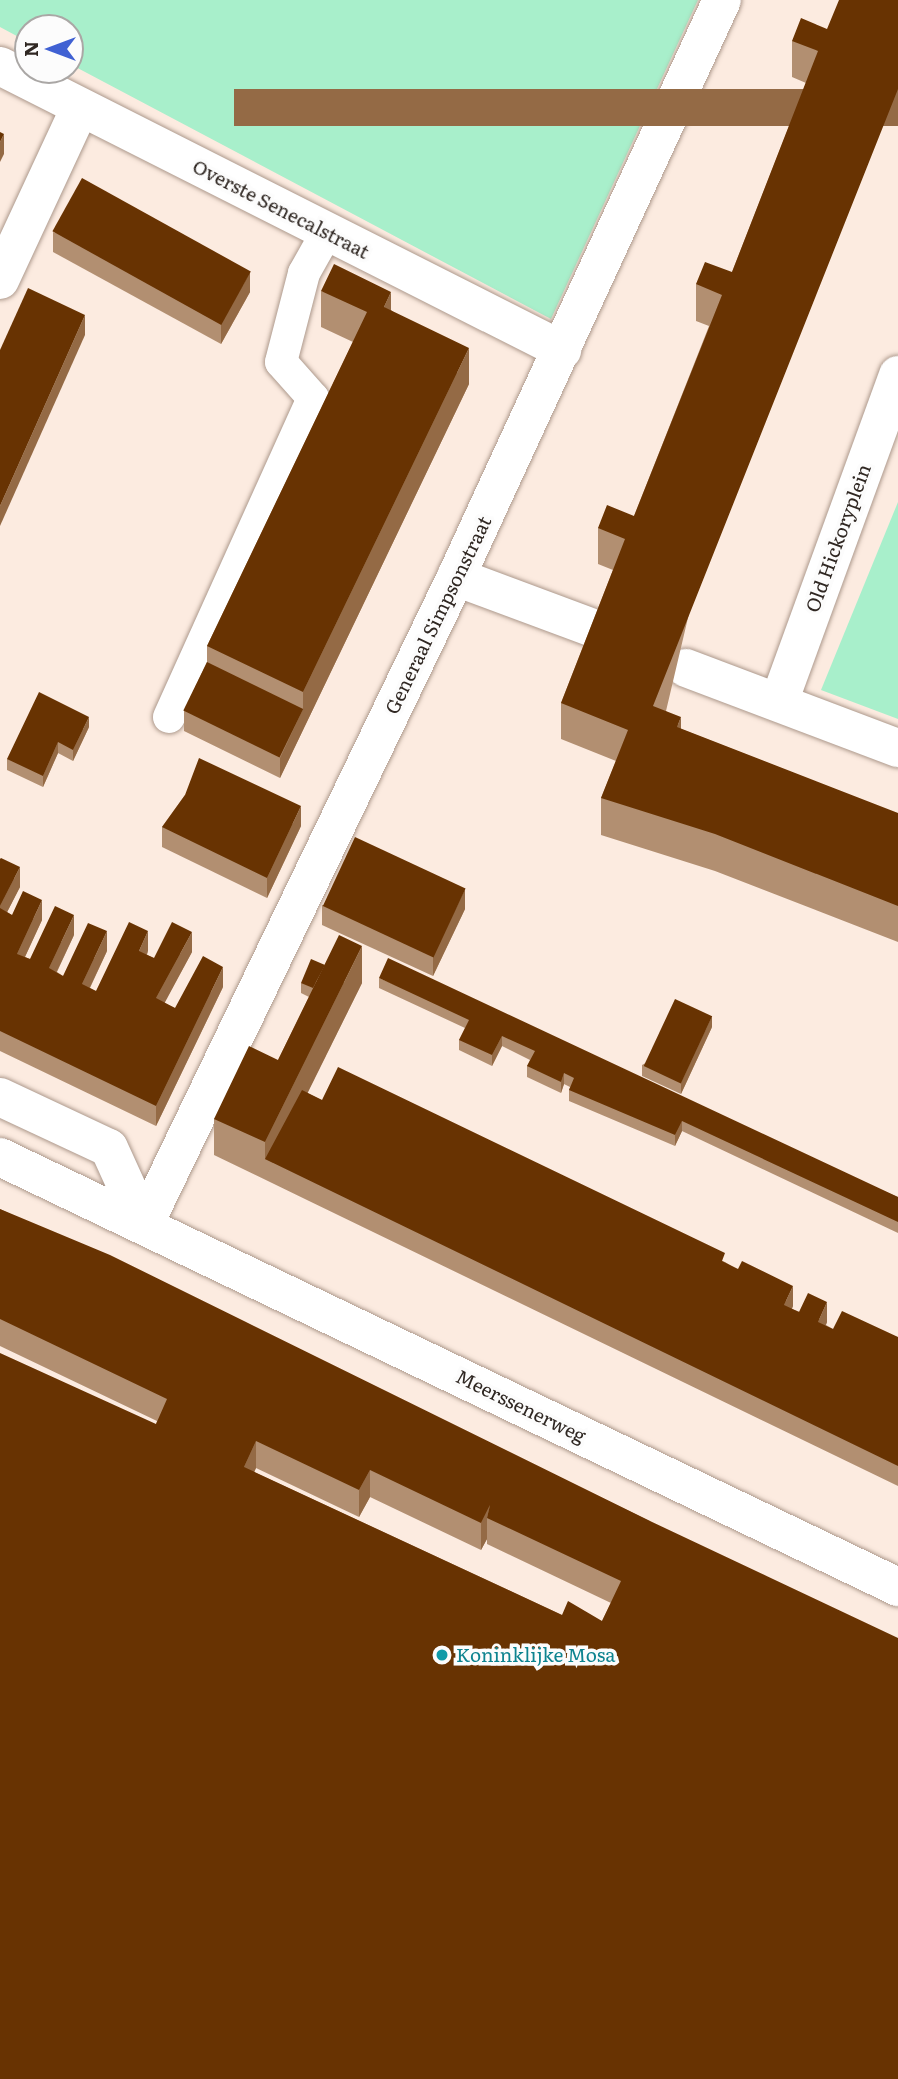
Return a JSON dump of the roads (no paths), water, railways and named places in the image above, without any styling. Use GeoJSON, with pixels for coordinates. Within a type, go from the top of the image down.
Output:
{"type":"FeatureCollection","features":[{"type":"Feature","properties":{"kind":"street","name":"Generaal Simpsonstraat"},"geometry":{"type":"LineString","coordinates":[[144,1225],[456,577],[722,0]]}},
{"type":"Feature","properties":{"kind":"street","name":"Overste Senecalstraat"},"geometry":{"type":"LineString","coordinates":[[0,66],[562,350]]}},
{"type":"Feature","properties":{"kind":"street"},"geometry":{"type":"LineString","coordinates":[[0,280],[80,107]]}},
{"type":"Feature","properties":{"kind":"street","name":"Old Hickoryplein"},"geometry":{"type":"LineString","coordinates":[[779,702],[898,375]]}},
{"type":"Feature","properties":{"kind":"street"},"geometry":{"type":"LineString","coordinates":[[456,577],[604,632]]}},
{"type":"Feature","properties":{"kind":"street"},"geometry":{"type":"LineString","coordinates":[[686,668],[898,748]]}},
{"type":"Feature","properties":{"kind":"street"},"geometry":{"type":"LineString","coordinates":[[0,1097],[109,1148],[144,1225]]}},
{"type":"Feature","properties":{"kind":"street","name":"Meerssenerweg"},"geometry":{"type":"LineString","coordinates":[[0,1157],[898,1587]]}},
{"type":"Feature","properties":{"kind":"lane"},"geometry":{"type":"LineString","coordinates":[[169,717],[313,398],[281,362],[304,273],[327,232]]}},
{"type":"Feature","properties":{"kind":"place","name":"Koninklijke Mosa"},"geometry":{"type":"Point","coordinates":[442,1655]}}]}
